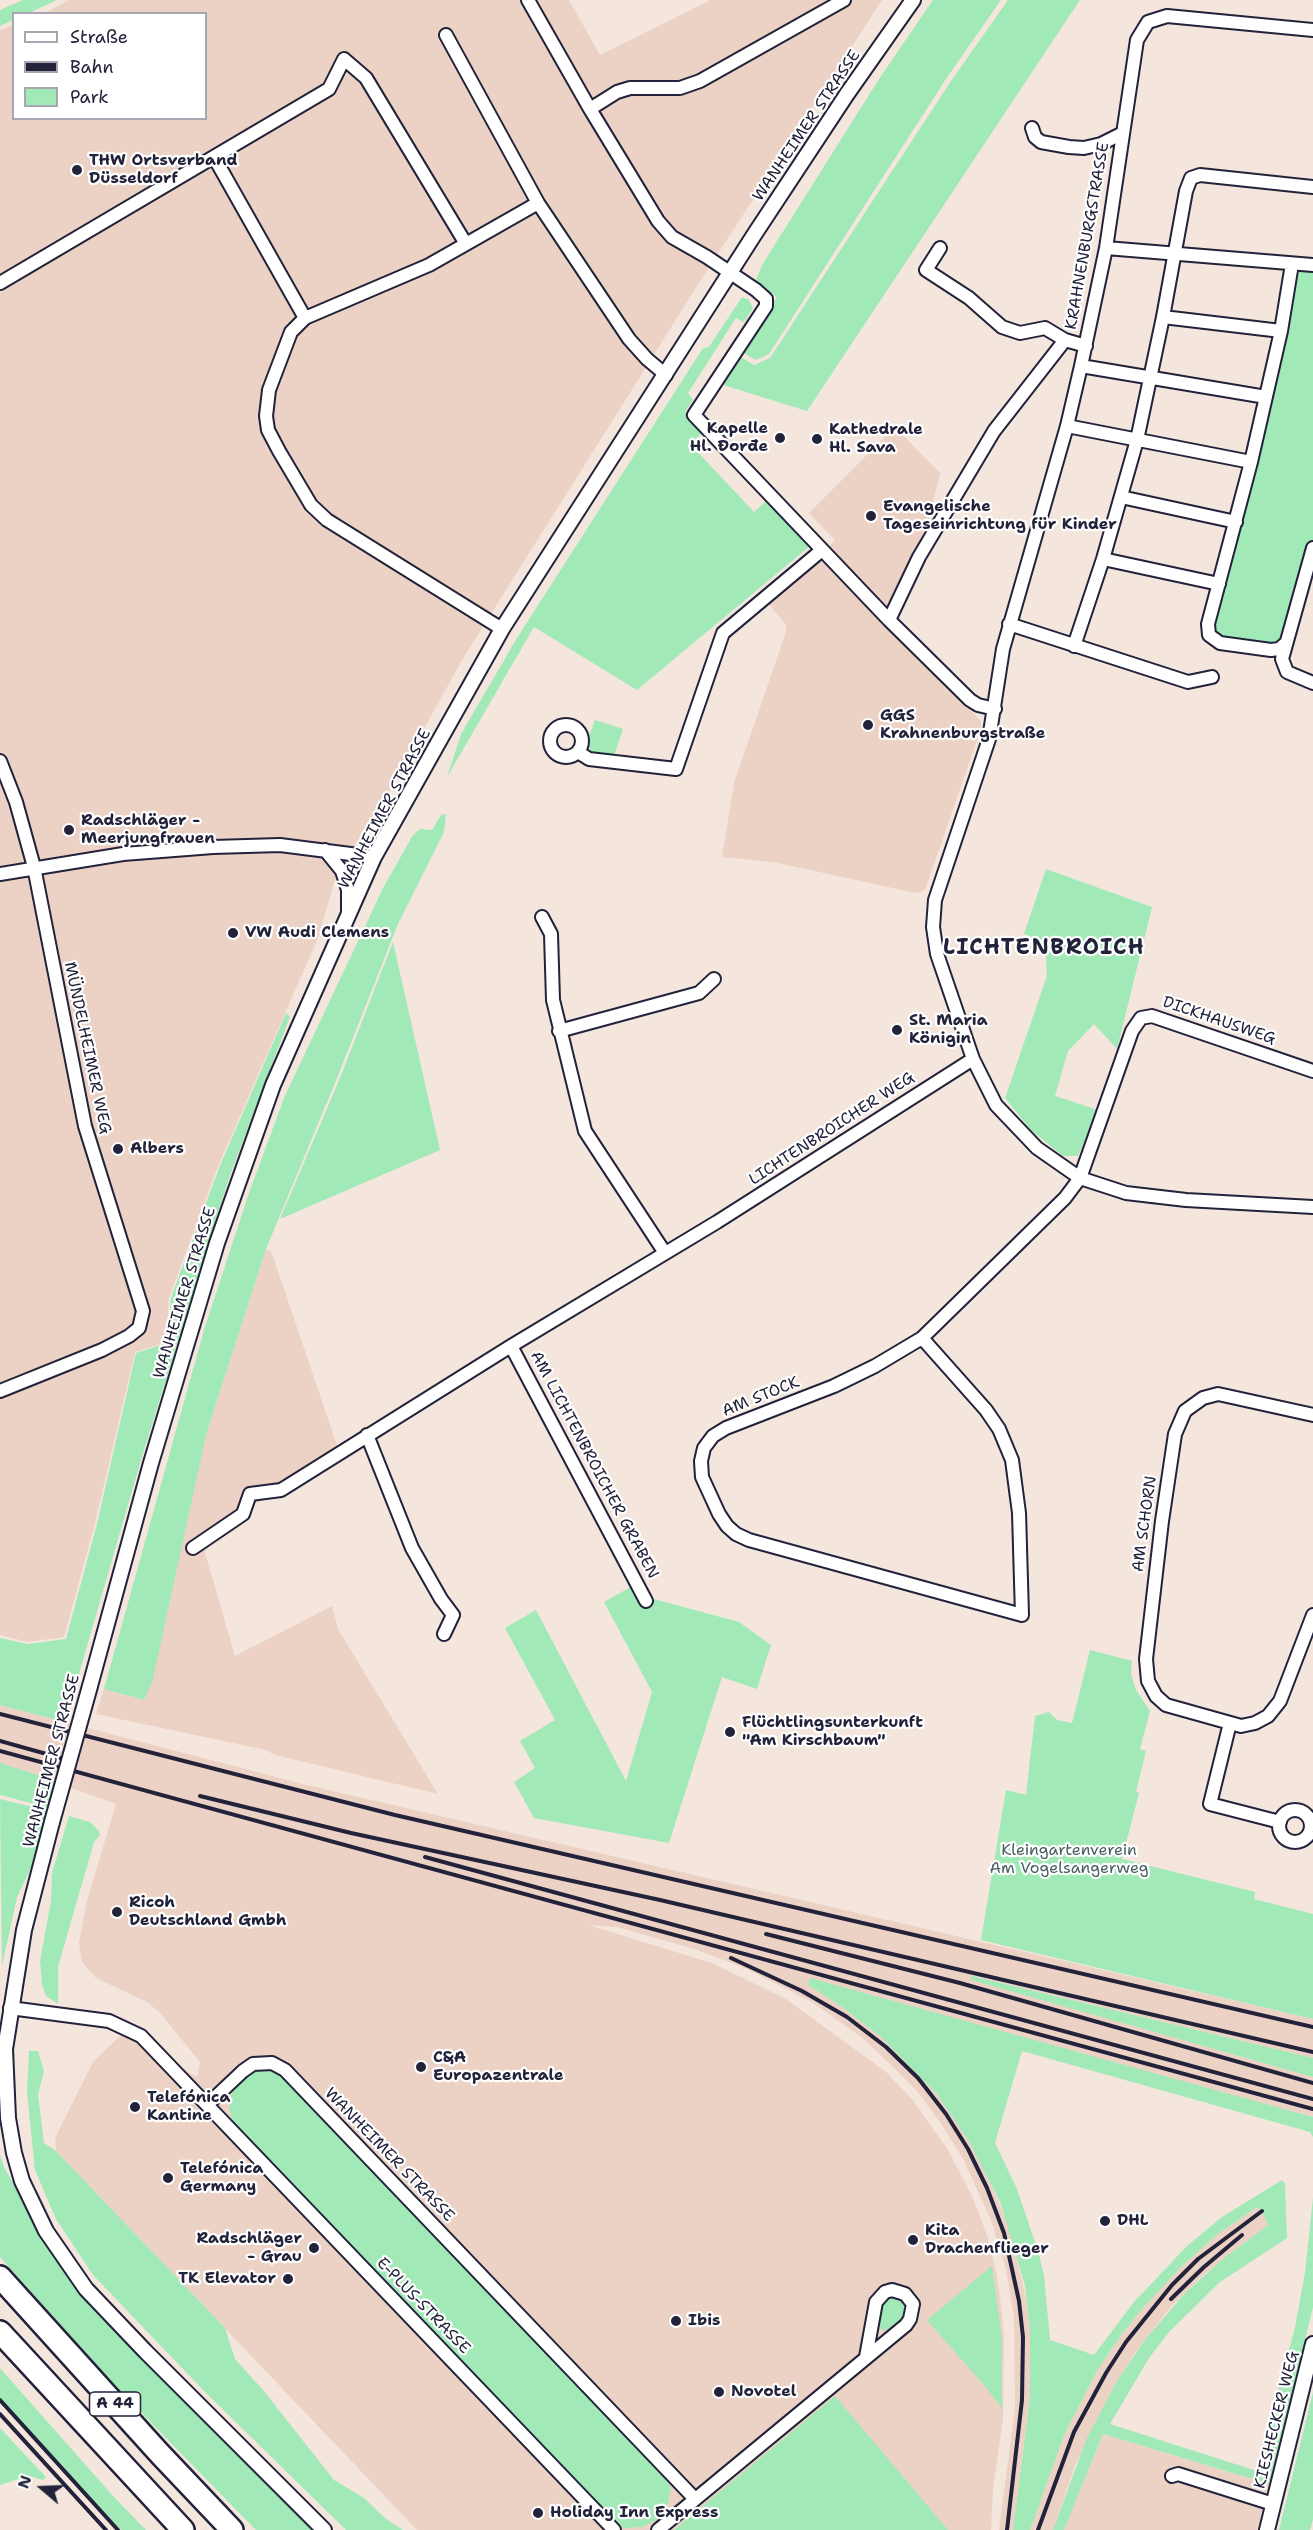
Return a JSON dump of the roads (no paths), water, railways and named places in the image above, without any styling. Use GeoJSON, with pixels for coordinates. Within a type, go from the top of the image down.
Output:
{"type":"FeatureCollection","features":[{"type":"Feature","properties":{"kind":"highway","name":"A 44"},"geometry":{"type":"LineString","coordinates":[[0,2277],[232,2530]]}},
{"type":"Feature","properties":{"kind":"highway","name":"A 44"},"geometry":{"type":"LineString","coordinates":[[0,2332],[183,2530]]}},
{"type":"Feature","properties":{"kind":"street"},"geometry":{"type":"LineString","coordinates":[[528,0],[590,109],[658,221],[672,237],[730,272],[766,299],[766,306],[694,415],[889,620],[970,699],[978,705],[995,709]]}},
{"type":"Feature","properties":{"kind":"street"},"geometry":{"type":"LineString","coordinates":[[590,109],[617,92],[630,88],[680,88],[700,81],[844,0]]}},
{"type":"Feature","properties":{"kind":"street","name":"WANHEIMER STRASSE"},"geometry":{"type":"LineString","coordinates":[[324,2530],[108,2314],[74,2272],[46,2231],[22,2181],[8,2118],[6,2049],[10,2008],[24,1930],[151,1463],[217,1243],[273,1085],[374,857],[502,630],[730,272],[847,94],[913,0]]}},
{"type":"Feature","properties":{"kind":"street","name":"KRAHNENBURGSTRASSE"},"geometry":{"type":"LineString","coordinates":[[973,1059],[937,954],[933,927],[934,900],[989,739],[1009,624],[1067,426],[1086,346],[1106,248],[1137,40],[1148,22],[1167,16],[1313,30]]}},
{"type":"Feature","properties":{"kind":"street"},"geometry":{"type":"LineString","coordinates":[[446,35],[538,203],[629,339],[666,375]]}},
{"type":"Feature","properties":{"kind":"street"},"geometry":{"type":"LineString","coordinates":[[0,283],[329,89],[344,58],[366,78],[466,244]]}},
{"type":"Feature","properties":{"kind":"street","name":"KRAHNENBURGSTRASSE"},"geometry":{"type":"LineString","coordinates":[[1032,128],[1035,136],[1041,142],[1084,148],[1101,144],[1123,133]]}},
{"type":"Feature","properties":{"kind":"street"},"geometry":{"type":"LineString","coordinates":[[214,157],[305,318]]}},
{"type":"Feature","properties":{"kind":"street"},"geometry":{"type":"LineString","coordinates":[[1074,646],[1103,559],[1137,440],[1186,191],[1191,178],[1200,175],[1313,187]]}},
{"type":"Feature","properties":{"kind":"street"},"geometry":{"type":"LineString","coordinates":[[502,630],[327,520],[311,505],[279,451],[268,429],[266,416],[269,390],[291,332],[305,318],[429,265],[538,203]]}},
{"type":"Feature","properties":{"kind":"street"},"geometry":{"type":"LineString","coordinates":[[940,248],[926,270],[969,298],[1002,327],[1020,333],[1045,328],[1065,340]]}},
{"type":"Feature","properties":{"kind":"street"},"geometry":{"type":"LineString","coordinates":[[1106,248],[1313,265]]}},
{"type":"Feature","properties":{"kind":"street"},"geometry":{"type":"LineString","coordinates":[[1286,643],[1279,649],[1271,650],[1220,643],[1209,635],[1208,624],[1251,462],[1281,331],[1292,264]]}},
{"type":"Feature","properties":{"kind":"street"},"geometry":{"type":"LineString","coordinates":[[1163,317],[1281,331]]}},
{"type":"Feature","properties":{"kind":"street","name":"KRAHNENBURGSTRASSE"},"geometry":{"type":"LineString","coordinates":[[889,620],[919,557],[994,431],[1065,340],[1086,346]]}},
{"type":"Feature","properties":{"kind":"street"},"geometry":{"type":"LineString","coordinates":[[1081,366],[1266,397]]}},
{"type":"Feature","properties":{"kind":"street"},"geometry":{"type":"LineString","coordinates":[[1067,426],[1251,462]]}},
{"type":"Feature","properties":{"kind":"street"},"geometry":{"type":"LineString","coordinates":[[1121,497],[1236,522]]}},
{"type":"Feature","properties":{"kind":"street"},"geometry":{"type":"LineString","coordinates":[[1313,549],[1281,659],[1287,672],[1313,683]]}},
{"type":"Feature","properties":{"kind":"street"},"geometry":{"type":"LineString","coordinates":[[578,752],[589,759],[676,769],[723,633],[822,550]]}},
{"type":"Feature","properties":{"kind":"street"},"geometry":{"type":"LineString","coordinates":[[1103,559],[1219,585]]}},
{"type":"Feature","properties":{"kind":"street"},"geometry":{"type":"LineString","coordinates":[[1009,624],[1188,682],[1212,677]]}},
{"type":"Feature","properties":{"kind":"street","name":"MÜNDELHEIMER WEG"},"geometry":{"type":"LineString","coordinates":[[0,761],[16,802],[34,867],[78,1100],[143,1311],[139,1328],[129,1336],[95,1353],[0,1391]]}},
{"type":"Feature","properties":{"kind":"street"},"geometry":{"type":"LineString","coordinates":[[0,874],[123,854],[213,847],[280,845],[374,857]]}},
{"type":"Feature","properties":{"kind":"street"},"geometry":{"type":"LineString","coordinates":[[325,850],[336,862],[346,881],[349,903],[347,917]]}},
{"type":"Feature","properties":{"kind":"street"},"geometry":{"type":"LineString","coordinates":[[542,916],[551,934],[553,1000],[585,1131],[665,1253]]}},
{"type":"Feature","properties":{"kind":"street"},"geometry":{"type":"LineString","coordinates":[[560,1031],[699,993],[714,979]]}},
{"type":"Feature","properties":{"kind":"street","name":"DICKHAUSWEG"},"geometry":{"type":"LineString","coordinates":[[1080,1178],[1131,1030],[1141,1018],[1152,1016],[1313,1071]]}},
{"type":"Feature","properties":{"kind":"street"},"geometry":{"type":"LineString","coordinates":[[973,1059],[996,1105],[1015,1127],[1037,1148],[1080,1178],[1126,1193],[1146,1196],[1313,1207]]}},
{"type":"Feature","properties":{"kind":"street","name":"LICHTENBROICHER WEG"},"geometry":{"type":"LineString","coordinates":[[193,1548],[243,1514],[250,1494],[281,1490],[665,1253],[973,1059]]}},
{"type":"Feature","properties":{"kind":"street","name":"AM STOCK"},"geometry":{"type":"LineString","coordinates":[[922,1338],[986,1410],[999,1429],[1012,1460],[1018,1513],[1022,1615],[749,1540],[727,1526],[719,1514],[702,1477],[701,1461],[704,1448],[713,1436],[726,1428],[834,1386],[875,1366],[922,1338],[1065,1198],[1080,1178]]}},
{"type":"Feature","properties":{"kind":"street","name":"AM LICHTENBROICHER GRABEN"},"geometry":{"type":"LineString","coordinates":[[511,1346],[646,1601]]}},
{"type":"Feature","properties":{"kind":"street","name":"AM SCHORN"},"geometry":{"type":"LineString","coordinates":[[1313,1415],[1218,1394],[1203,1398],[1185,1411],[1175,1434],[1151,1607],[1146,1659],[1148,1681],[1156,1696],[1166,1705],[1241,1726],[1255,1723],[1268,1716],[1280,1701],[1313,1615]]}},
{"type":"Feature","properties":{"kind":"street"},"geometry":{"type":"LineString","coordinates":[[367,1435],[412,1548],[441,1599],[453,1615],[444,1634]]}},
{"type":"Feature","properties":{"kind":"street"},"geometry":{"type":"LineString","coordinates":[[1230,1723],[1210,1804],[1280,1822]]}},
{"type":"Feature","properties":{"kind":"street"},"geometry":{"type":"LineString","coordinates":[[10,2008],[79,2016],[109,2021],[121,2026],[141,2036],[152,2045],[208,2104]]}},
{"type":"Feature","properties":{"kind":"street","name":"WANHEIMER STRASSE"},"geometry":{"type":"LineString","coordinates":[[208,2104],[253,2064],[266,2061],[279,2065],[695,2499]]}},
{"type":"Feature","properties":{"kind":"street","name":"E-PLUS-STRASSE"},"geometry":{"type":"LineString","coordinates":[[208,2104],[614,2530]]}},
{"type":"Feature","properties":{"kind":"street"},"geometry":{"type":"LineString","coordinates":[[658,2530],[883,2345],[910,2319],[913,2304],[905,2294],[892,2290],[880,2296],[876,2302],[866,2357]]}},
{"type":"Feature","properties":{"kind":"street","name":"KIESHECKER WEG"},"geometry":{"type":"LineString","coordinates":[[1267,2530],[1313,2344]]}},
{"type":"Feature","properties":{"kind":"street","name":"KIESHECKER WEG"},"geometry":{"type":"LineString","coordinates":[[1172,2476],[1178,2474],[1274,2504]]}},
{"type":"Feature","properties":{"kind":"railway"},"geometry":{"type":"LineString","coordinates":[[0,1714],[395,1815],[1313,2027]]}},
{"type":"Feature","properties":{"kind":"railway"},"geometry":{"type":"LineString","coordinates":[[0,1741],[75,1762]]}},
{"type":"Feature","properties":{"kind":"railway"},"geometry":{"type":"LineString","coordinates":[[0,1751],[1313,2109]]}},
{"type":"Feature","properties":{"kind":"railway"},"geometry":{"type":"LineString","coordinates":[[200,1796],[351,1833],[660,1900],[1313,2052]]}},
{"type":"Feature","properties":{"kind":"railway"},"geometry":{"type":"LineString","coordinates":[[425,1857],[1313,2099]]}},
{"type":"Feature","properties":{"kind":"railway"},"geometry":{"type":"LineString","coordinates":[[766,1934],[960,1983],[1313,2083]]}},
{"type":"Feature","properties":{"kind":"railway"},"geometry":{"type":"LineString","coordinates":[[731,1958],[802,1991],[847,2017],[886,2047],[918,2078],[946,2114],[968,2149],[987,2188],[1004,2233],[1019,2301],[1023,2337],[1022,2400],[1007,2530]]}},
{"type":"Feature","properties":{"kind":"railway"},"geometry":{"type":"LineString","coordinates":[[1038,2530],[1074,2432],[1106,2373],[1126,2342],[1172,2285],[1198,2259],[1262,2211]]}},
{"type":"Feature","properties":{"kind":"railway"},"geometry":{"type":"LineString","coordinates":[[1171,2299],[1242,2235]]}},
{"type":"Feature","properties":{"kind":"railway"},"geometry":{"type":"LineString","coordinates":[[0,2400],[118,2530]]}},
{"type":"Feature","properties":{"kind":"railway"},"geometry":{"type":"LineString","coordinates":[[0,2414],[106,2530]]}},
{"type":"Feature","properties":{"kind":"place","name":"THW Ortsverband Düsseldorf"},"geometry":{"type":"Point","coordinates":[77,170]}},
{"type":"Feature","properties":{"kind":"place","name":"Kapelle Hl. Đorđe"},"geometry":{"type":"Point","coordinates":[780,438]}},
{"type":"Feature","properties":{"kind":"place","name":"Kathedrale Hl. Sava"},"geometry":{"type":"Point","coordinates":[817,439]}},
{"type":"Feature","properties":{"kind":"place","name":"Evangelische Tageseinrichtung für Kinder"},"geometry":{"type":"Point","coordinates":[871,516]}},
{"type":"Feature","properties":{"kind":"place","name":"GGS Krahnenburgstraße"},"geometry":{"type":"Point","coordinates":[868,725]}},
{"type":"Feature","properties":{"kind":"place","name":"Radschläger - Meerjungfrauen"},"geometry":{"type":"Point","coordinates":[69,830]}},
{"type":"Feature","properties":{"kind":"place","name":"VW Audi Clemens"},"geometry":{"type":"Point","coordinates":[233,933]}},
{"type":"Feature","properties":{"kind":"place","name":"St. Maria Königin"},"geometry":{"type":"Point","coordinates":[897,1030]}},
{"type":"Feature","properties":{"kind":"place","name":"Albers"},"geometry":{"type":"Point","coordinates":[118,1149]}},
{"type":"Feature","properties":{"kind":"place","name":"Flüchtlingsunterkunft \"Am Kirschbaum\""},"geometry":{"type":"Point","coordinates":[730,1732]}},
{"type":"Feature","properties":{"kind":"place","name":"Ricoh Deutschland Gmbh"},"geometry":{"type":"Point","coordinates":[117,1912]}},
{"type":"Feature","properties":{"kind":"place","name":"C&A Europazentrale"},"geometry":{"type":"Point","coordinates":[421,2067]}},
{"type":"Feature","properties":{"kind":"place","name":"Telefónica Kantine"},"geometry":{"type":"Point","coordinates":[135,2107]}},
{"type":"Feature","properties":{"kind":"place","name":"Telefónica Germany"},"geometry":{"type":"Point","coordinates":[168,2178]}},
{"type":"Feature","properties":{"kind":"place","name":"DHL"},"geometry":{"type":"Point","coordinates":[1105,2221]}},
{"type":"Feature","properties":{"kind":"place","name":"Kita Drachenflieger"},"geometry":{"type":"Point","coordinates":[913,2240]}},
{"type":"Feature","properties":{"kind":"place","name":"Radschläger - Grau"},"geometry":{"type":"Point","coordinates":[314,2248]}},
{"type":"Feature","properties":{"kind":"place","name":"TK Elevator"},"geometry":{"type":"Point","coordinates":[288,2279]}},
{"type":"Feature","properties":{"kind":"place","name":"Ibis"},"geometry":{"type":"Point","coordinates":[676,2321]}},
{"type":"Feature","properties":{"kind":"place","name":"Novotel"},"geometry":{"type":"Point","coordinates":[719,2392]}},
{"type":"Feature","properties":{"kind":"place","name":"Holiday Inn Express"},"geometry":{"type":"Point","coordinates":[538,2513]}},
{"type":"Feature","properties":{"kind":"district","name":"LICHTENBROICH"},"geometry":{"type":"Point","coordinates":[1044,948]}},
{"type":"Feature","properties":{"kind":"park label","name":"Kleingartenverein Am Vogelsangerweg"},"geometry":{"type":"Point","coordinates":[1069,1860]}}]}
